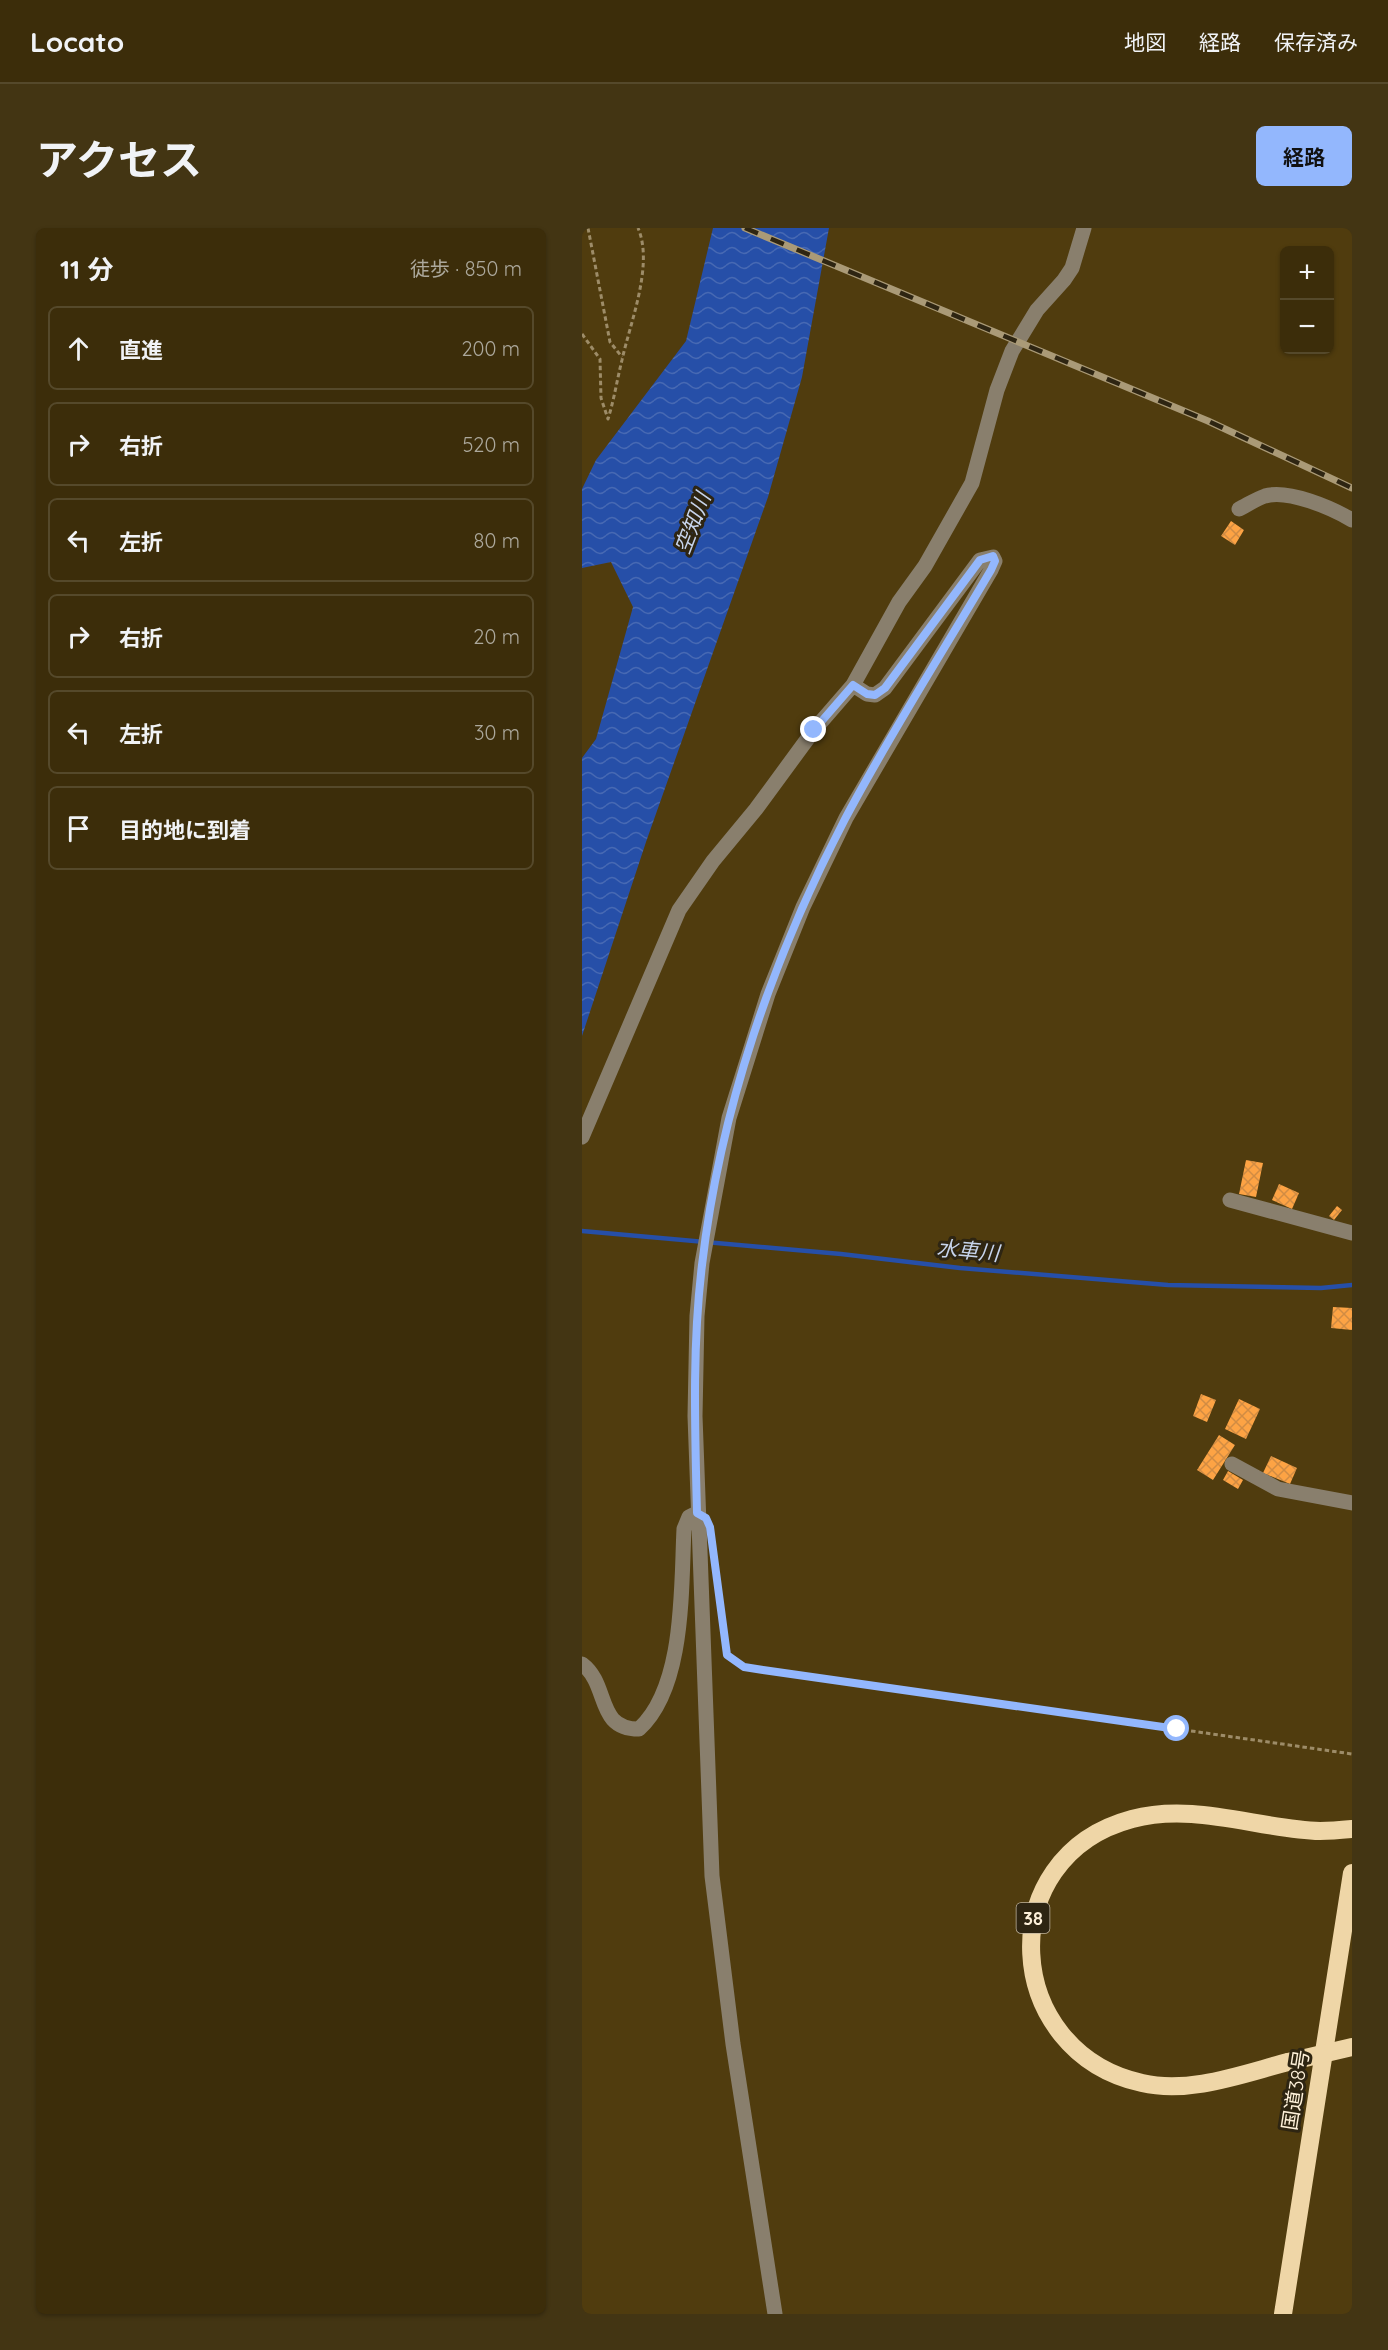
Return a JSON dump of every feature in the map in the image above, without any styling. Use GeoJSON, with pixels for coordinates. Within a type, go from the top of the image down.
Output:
{"type":"FeatureCollection","features":[{"type":"Feature","properties":{"kind":"highway","name":"38"},"geometry":{"type":"LineString","coordinates":[[1352,1829],[1320,1831],[1195,1815],[1133,1818],[1097,1833],[1065,1858],[1051,1877],[1034,1915],[1029,1936],[1030,1959],[1042,2004],[1067,2042],[1099,2068],[1143,2083],[1166,2086],[1213,2081],[1352,2047]]}},
{"type":"Feature","properties":{"kind":"highway","name":"国道38号"},"geometry":{"type":"LineString","coordinates":[[1282,2314],[1352,1873]]}},
{"type":"Feature","properties":{"kind":"street"},"geometry":{"type":"LineString","coordinates":[[582,1137],[679,910],[691,889],[756,809],[814,730],[853,685],[899,602],[925,566],[962,503],[979,462],[997,390],[1012,351],[1037,310],[1068,274],[1084,228]]}},
{"type":"Feature","properties":{"kind":"street"},"geometry":{"type":"LineString","coordinates":[[1239,510],[1267,495],[1300,498],[1334,510],[1352,520]]}},
{"type":"Feature","properties":{"kind":"street"},"geometry":{"type":"LineString","coordinates":[[775,2314],[733,2044],[715,1909],[707,1800],[697,1513],[695,1364],[702,1263],[718,1165],[747,1057],[783,954],[841,828],[991,570],[995,561],[993,556],[980,560],[885,688],[875,695],[867,694],[853,685]]}},
{"type":"Feature","properties":{"kind":"street"},"geometry":{"type":"LineString","coordinates":[[1230,1200],[1352,1233]]}},
{"type":"Feature","properties":{"kind":"street"},"geometry":{"type":"LineString","coordinates":[[1232,1464],[1278,1489],[1352,1503]]}},
{"type":"Feature","properties":{"kind":"street"},"geometry":{"type":"LineString","coordinates":[[582,1664],[591,1671],[614,1722],[625,1729],[639,1729],[651,1718],[664,1693],[674,1660],[684,1528],[689,1516],[697,1513]]}},
{"type":"Feature","properties":{"kind":"path"},"geometry":{"type":"LineString","coordinates":[[588,228],[610,342],[622,357]]}},
{"type":"Feature","properties":{"kind":"path"},"geometry":{"type":"LineString","coordinates":[[582,334],[600,359],[601,398],[608,419],[622,357],[632,327],[642,264],[641,236],[638,228]]}},
{"type":"Feature","properties":{"kind":"path"},"geometry":{"type":"LineString","coordinates":[[717,1580],[727,1655],[744,1667],[1352,1754]]}},
{"type":"Feature","properties":{"kind":"water","name":"空知川"},"geometry":{"type":"Polygon","coordinates":[[[713,228],[829,228],[802,377],[768,497],[646,842],[582,1036],[582,758],[596,739],[633,607],[611,562],[582,568],[582,489],[596,460],[686,341],[713,228]]]}},
{"type":"Feature","properties":{"kind":"building"},"geometry":{"type":"Polygon","coordinates":[[[1231,521],[1244,530],[1235,545],[1221,536],[1231,521]]]}},
{"type":"Feature","properties":{"kind":"building"},"geometry":{"type":"Polygon","coordinates":[[[1246,1160],[1263,1163],[1256,1197],[1239,1194],[1246,1160]]]}},
{"type":"Feature","properties":{"kind":"building"},"geometry":{"type":"Polygon","coordinates":[[[1279,1184],[1299,1193],[1292,1209],[1272,1200],[1279,1184]]]}},
{"type":"Feature","properties":{"kind":"building"},"geometry":{"type":"Polygon","coordinates":[[[1337,1206],[1342,1210],[1334,1220],[1329,1216],[1337,1206]]]}},
{"type":"Feature","properties":{"kind":"building"},"geometry":{"type":"Polygon","coordinates":[[[1333,1307],[1352,1308],[1352,1330],[1331,1328],[1333,1307]]]}},
{"type":"Feature","properties":{"kind":"building"},"geometry":{"type":"Polygon","coordinates":[[[1201,1394],[1216,1400],[1207,1422],[1193,1416],[1201,1394]]]}},
{"type":"Feature","properties":{"kind":"building"},"geometry":{"type":"Polygon","coordinates":[[[1239,1399],[1260,1409],[1246,1439],[1225,1429],[1239,1399]]]}},
{"type":"Feature","properties":{"kind":"building"},"geometry":{"type":"Polygon","coordinates":[[[1219,1435],[1235,1445],[1213,1480],[1197,1470],[1219,1435]]]}},
{"type":"Feature","properties":{"kind":"building"},"geometry":{"type":"Polygon","coordinates":[[[1271,1456],[1297,1468],[1290,1484],[1263,1473],[1271,1456]]]}},
{"type":"Feature","properties":{"kind":"building"},"geometry":{"type":"Polygon","coordinates":[[[1228,1471],[1243,1480],[1238,1489],[1223,1480],[1228,1471]]]}},
{"type":"Feature","properties":{"kind":"waterway","name":"水車川"},"geometry":{"type":"LineString","coordinates":[[582,1231],[841,1254],[960,1268],[1168,1285],[1321,1288],[1352,1285]]}},
{"type":"Feature","properties":{"kind":"railway"},"geometry":{"type":"LineString","coordinates":[[745,228],[1208,421],[1352,488]]}},
{"type":"Feature","properties":{"kind":"route"},"geometry":{"type":"LineString","coordinates":[[814,730],[853,685],[867,694],[875,695],[885,688],[980,560],[993,556],[995,561],[991,570],[846,818],[802,907],[768,994],[729,1118],[718,1165],[702,1263],[695,1364],[697,1513],[706,1518],[710,1527],[727,1655],[744,1667],[1177,1729]]}}]}
